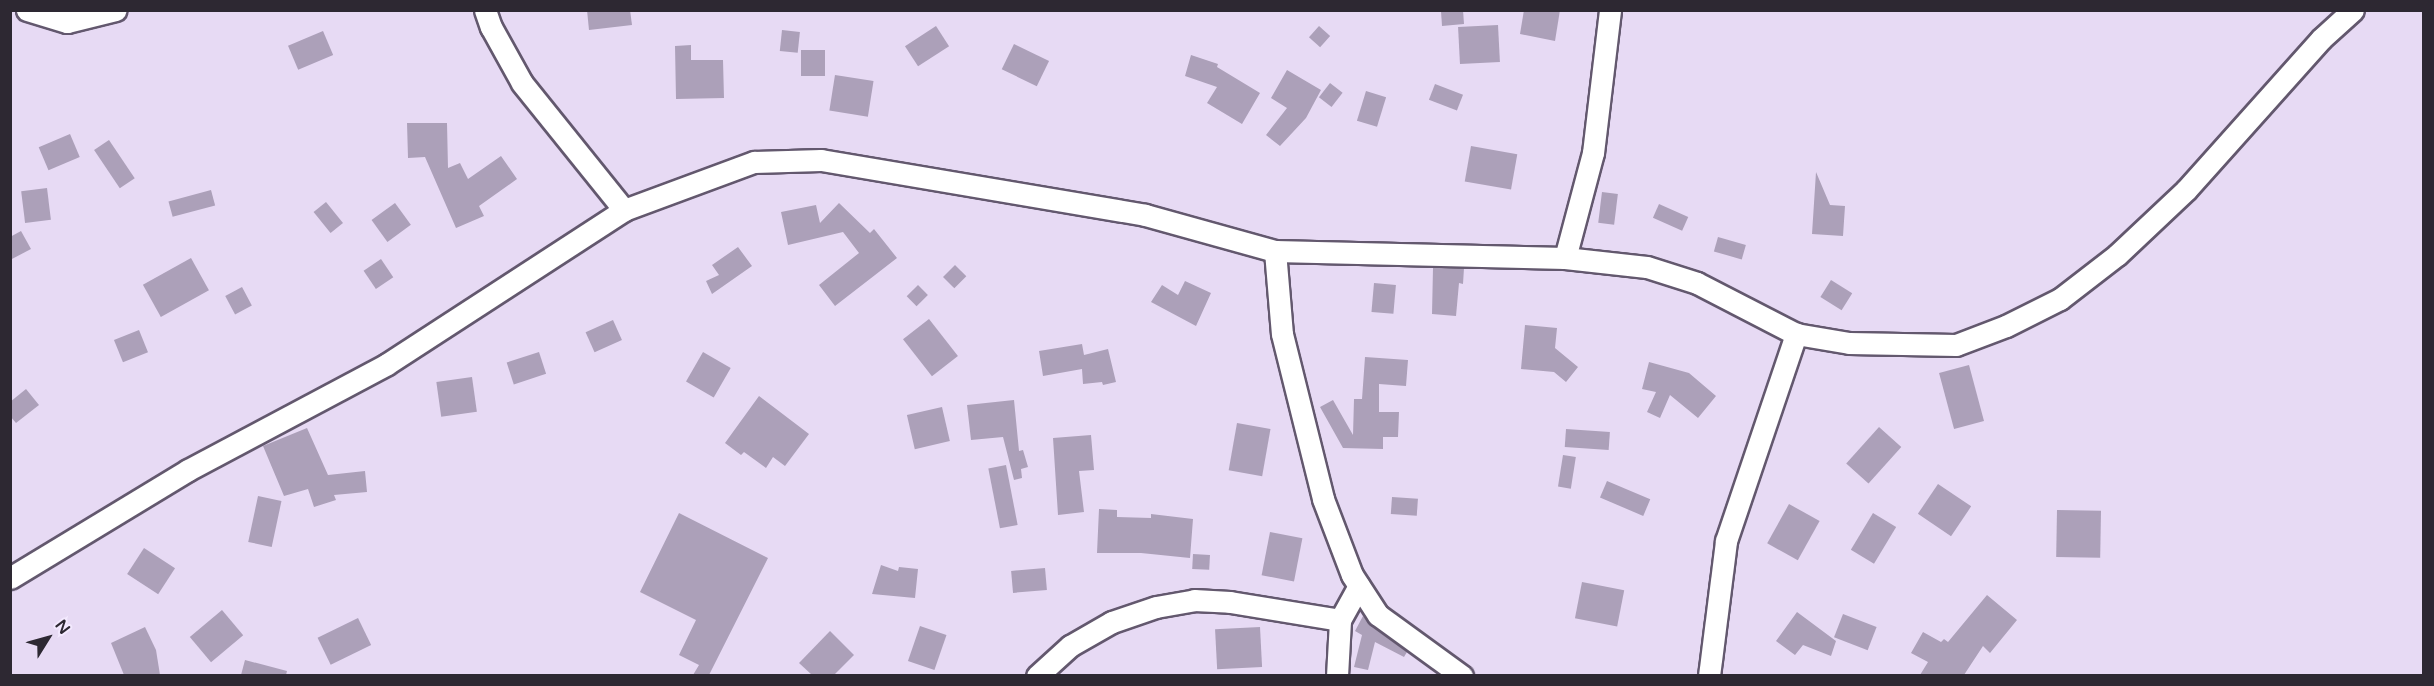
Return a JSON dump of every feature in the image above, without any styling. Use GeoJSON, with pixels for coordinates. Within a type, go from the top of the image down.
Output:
{"type":"FeatureCollection","features":[{"type":"Feature","properties":{"kind":"street"},"geometry":{"type":"LineString","coordinates":[[27,10],[66,22],[116,10]]}},
{"type":"Feature","properties":{"kind":"street"},"geometry":{"type":"LineString","coordinates":[[485,10],[491,27],[522,83],[624,210]]}},
{"type":"Feature","properties":{"kind":"street"},"geometry":{"type":"LineString","coordinates":[[1565,258],[1593,153],[1610,10]]}},
{"type":"Feature","properties":{"kind":"street"},"geometry":{"type":"LineString","coordinates":[[10,578],[188,470],[387,364],[624,210],[754,162],[821,159],[1145,215],[1275,251],[1565,258],[1647,267],[1697,283],[1796,334],[1849,343],[1956,345],[2006,326],[2060,299],[2117,255],[2186,190],[2320,39],[2353,10]]}},
{"type":"Feature","properties":{"kind":"street"},"geometry":{"type":"LineString","coordinates":[[1275,251],[1282,334],[1323,499],[1352,575],[1378,615],[1462,675]]}},
{"type":"Feature","properties":{"kind":"street"},"geometry":{"type":"LineString","coordinates":[[1709,675],[1726,541],[1796,334]]}},
{"type":"Feature","properties":{"kind":"street"},"geometry":{"type":"LineString","coordinates":[[1337,675],[1340,620],[1359,586]]}},
{"type":"Feature","properties":{"kind":"street"},"geometry":{"type":"LineString","coordinates":[[1037,675],[1070,646],[1112,622],[1194,600],[1230,602],[1340,620]]}},
{"type":"Feature","properties":{"kind":"building"},"geometry":{"type":"Polygon","coordinates":[[[587,10],[630,10],[632,25],[589,30],[587,10]]]}},
{"type":"Feature","properties":{"kind":"building"},"geometry":{"type":"Polygon","coordinates":[[[1463,10],[1464,24],[1442,26],[1441,11],[1463,10]]]}},
{"type":"Feature","properties":{"kind":"building"},"geometry":{"type":"Polygon","coordinates":[[[1524,10],[1560,10],[1555,41],[1520,34],[1524,10]]]}},
{"type":"Feature","properties":{"kind":"building"},"geometry":{"type":"Polygon","coordinates":[[[1498,25],[1500,62],[1460,64],[1458,27],[1498,25]]]}},
{"type":"Feature","properties":{"kind":"building"},"geometry":{"type":"Polygon","coordinates":[[[936,26],[949,46],[918,66],[905,46],[936,26]]]}},
{"type":"Feature","properties":{"kind":"building"},"geometry":{"type":"Polygon","coordinates":[[[1319,26],[1330,36],[1320,47],[1309,37],[1319,26]]]}},
{"type":"Feature","properties":{"kind":"building"},"geometry":{"type":"Polygon","coordinates":[[[782,30],[800,32],[798,53],[780,51],[782,30]]]}},
{"type":"Feature","properties":{"kind":"building"},"geometry":{"type":"Polygon","coordinates":[[[323,31],[333,55],[298,70],[288,46],[323,31]]]}},
{"type":"Feature","properties":{"kind":"building"},"geometry":{"type":"Polygon","coordinates":[[[1014,44],[1049,61],[1037,86],[1002,69],[1014,44]]]}},
{"type":"Feature","properties":{"kind":"building"},"geometry":{"type":"Polygon","coordinates":[[[691,45],[691,60],[723,60],[724,98],[676,99],[675,46],[691,45]]]}},
{"type":"Feature","properties":{"kind":"building"},"geometry":{"type":"Polygon","coordinates":[[[801,50],[825,50],[825,76],[801,76],[801,50]]]}},
{"type":"Feature","properties":{"kind":"building"},"geometry":{"type":"Polygon","coordinates":[[[1191,55],[1218,64],[1217,67],[1260,93],[1242,124],[1207,103],[1217,87],[1185,76],[1191,55]]]}},
{"type":"Feature","properties":{"kind":"building"},"geometry":{"type":"Polygon","coordinates":[[[1287,70],[1321,90],[1306,118],[1280,146],[1266,135],[1287,108],[1271,98],[1287,70]]]}},
{"type":"Feature","properties":{"kind":"building"},"geometry":{"type":"Polygon","coordinates":[[[835,75],[874,81],[868,117],[829,111],[835,75]]]}},
{"type":"Feature","properties":{"kind":"building"},"geometry":{"type":"Polygon","coordinates":[[[1330,83],[1343,93],[1332,107],[1319,97],[1330,83]]]}},
{"type":"Feature","properties":{"kind":"building"},"geometry":{"type":"Polygon","coordinates":[[[1435,84],[1463,95],[1457,111],[1429,100],[1435,84]]]}},
{"type":"Feature","properties":{"kind":"building"},"geometry":{"type":"Polygon","coordinates":[[[1366,91],[1386,97],[1377,127],[1357,121],[1366,91]]]}},
{"type":"Feature","properties":{"kind":"building"},"geometry":{"type":"Polygon","coordinates":[[[407,123],[447,123],[448,168],[460,163],[468,179],[501,156],[517,179],[479,206],[484,216],[456,228],[425,157],[408,158],[407,123]]]}},
{"type":"Feature","properties":{"kind":"building"},"geometry":{"type":"Polygon","coordinates":[[[70,134],[80,157],[48,170],[39,147],[70,134]]]}},
{"type":"Feature","properties":{"kind":"building"},"geometry":{"type":"Polygon","coordinates":[[[109,140],[135,178],[120,188],[94,150],[109,140]]]}},
{"type":"Feature","properties":{"kind":"building"},"geometry":{"type":"Polygon","coordinates":[[[1471,146],[1517,154],[1511,190],[1465,181],[1471,146]]]}},
{"type":"Feature","properties":{"kind":"building"},"geometry":{"type":"Polygon","coordinates":[[[1816,172],[1830,205],[1845,206],[1843,236],[1812,234],[1816,172]]]}},
{"type":"Feature","properties":{"kind":"building"},"geometry":{"type":"Polygon","coordinates":[[[47,188],[51,220],[25,223],[21,191],[47,188]]]}},
{"type":"Feature","properties":{"kind":"building"},"geometry":{"type":"Polygon","coordinates":[[[211,190],[215,205],[173,217],[168,201],[211,190]]]}},
{"type":"Feature","properties":{"kind":"building"},"geometry":{"type":"Polygon","coordinates":[[[1602,192],[1618,194],[1614,225],[1598,223],[1602,192]]]}},
{"type":"Feature","properties":{"kind":"building"},"geometry":{"type":"Polygon","coordinates":[[[326,202],[343,223],[331,233],[314,212],[326,202]]]}},
{"type":"Feature","properties":{"kind":"building"},"geometry":{"type":"Polygon","coordinates":[[[395,203],[411,225],[387,242],[372,220],[395,203]]]}},
{"type":"Feature","properties":{"kind":"building"},"geometry":{"type":"Polygon","coordinates":[[[839,203],[870,233],[874,229],[897,258],[835,306],[819,285],[859,253],[843,232],[788,245],[781,212],[816,205],[820,223],[839,203]]]}},
{"type":"Feature","properties":{"kind":"building"},"geometry":{"type":"Polygon","coordinates":[[[1659,204],[1688,217],[1682,231],[1653,218],[1659,204]]]}},
{"type":"Feature","properties":{"kind":"building"},"geometry":{"type":"Polygon","coordinates":[[[21,231],[31,249],[10,260],[10,237],[21,231]]]}},
{"type":"Feature","properties":{"kind":"building"},"geometry":{"type":"Polygon","coordinates":[[[1718,237],[1746,245],[1742,259],[1714,251],[1718,237]]]}},
{"type":"Feature","properties":{"kind":"building"},"geometry":{"type":"Polygon","coordinates":[[[738,247],[752,266],[712,294],[706,281],[719,275],[712,265],[738,247]]]}},
{"type":"Feature","properties":{"kind":"building"},"geometry":{"type":"Polygon","coordinates":[[[191,258],[209,290],[161,317],[143,285],[191,258]]]}},
{"type":"Feature","properties":{"kind":"building"},"geometry":{"type":"Polygon","coordinates":[[[381,259],[393,277],[376,289],[364,271],[381,259]]]}},
{"type":"Feature","properties":{"kind":"building"},"geometry":{"type":"Polygon","coordinates":[[[955,265],[966,276],[954,288],[943,277],[955,265]]]}},
{"type":"Feature","properties":{"kind":"building"},"geometry":{"type":"Polygon","coordinates":[[[1433,268],[1464,268],[1463,284],[1459,283],[1456,316],[1432,314],[1433,268]]]}},
{"type":"Feature","properties":{"kind":"building"},"geometry":{"type":"Polygon","coordinates":[[[1831,280],[1852,293],[1842,310],[1820,297],[1831,280]]]}},
{"type":"Feature","properties":{"kind":"building"},"geometry":{"type":"Polygon","coordinates":[[[1185,281],[1211,293],[1196,326],[1151,302],[1162,285],[1178,295],[1185,281]]]}},
{"type":"Feature","properties":{"kind":"building"},"geometry":{"type":"Polygon","coordinates":[[[1374,283],[1396,285],[1393,314],[1371,312],[1374,283]]]}},
{"type":"Feature","properties":{"kind":"building"},"geometry":{"type":"Polygon","coordinates":[[[918,285],[928,295],[917,306],[907,296],[918,285]]]}},
{"type":"Feature","properties":{"kind":"building"},"geometry":{"type":"Polygon","coordinates":[[[242,287],[252,306],[235,314],[225,296],[242,287]]]}},
{"type":"Feature","properties":{"kind":"building"},"geometry":{"type":"Polygon","coordinates":[[[929,319],[958,356],[932,376],[903,339],[929,319]]]}},
{"type":"Feature","properties":{"kind":"building"},"geometry":{"type":"Polygon","coordinates":[[[613,320],[622,340],[595,352],[586,332],[613,320]]]}},
{"type":"Feature","properties":{"kind":"building"},"geometry":{"type":"Polygon","coordinates":[[[1525,325],[1557,328],[1555,348],[1578,367],[1566,382],[1554,372],[1521,369],[1525,325]]]}},
{"type":"Feature","properties":{"kind":"building"},"geometry":{"type":"Polygon","coordinates":[[[139,330],[148,352],[123,362],[114,340],[139,330]]]}},
{"type":"Feature","properties":{"kind":"building"},"geometry":{"type":"Polygon","coordinates":[[[1082,344],[1084,355],[1108,349],[1116,382],[1103,385],[1102,382],[1083,384],[1082,369],[1043,376],[1039,351],[1082,344]]]}},
{"type":"Feature","properties":{"kind":"building"},"geometry":{"type":"Polygon","coordinates":[[[539,352],[546,374],[514,384],[507,363],[539,352]]]}},
{"type":"Feature","properties":{"kind":"building"},"geometry":{"type":"Polygon","coordinates":[[[703,352],[731,368],[714,397],[686,381],[703,352]]]}},
{"type":"Feature","properties":{"kind":"building"},"geometry":{"type":"Polygon","coordinates":[[[1365,357],[1408,360],[1406,386],[1379,384],[1379,412],[1399,412],[1398,437],[1383,437],[1383,449],[1343,448],[1320,407],[1333,400],[1353,435],[1354,399],[1362,399],[1365,357]]]}},
{"type":"Feature","properties":{"kind":"building"},"geometry":{"type":"Polygon","coordinates":[[[1649,362],[1689,373],[1716,396],[1698,418],[1670,395],[1660,418],[1647,412],[1656,392],[1642,389],[1649,362]]]}},
{"type":"Feature","properties":{"kind":"building"},"geometry":{"type":"Polygon","coordinates":[[[1969,365],[1984,421],[1954,429],[1939,373],[1969,365]]]}},
{"type":"Feature","properties":{"kind":"building"},"geometry":{"type":"Polygon","coordinates":[[[472,377],[477,412],[441,417],[436,382],[472,377]]]}},
{"type":"Feature","properties":{"kind":"building"},"geometry":{"type":"Polygon","coordinates":[[[26,389],[39,405],[16,423],[10,416],[10,402],[26,389]]]}},
{"type":"Feature","properties":{"kind":"building"},"geometry":{"type":"Polygon","coordinates":[[[759,396],[809,434],[785,466],[773,457],[766,468],[744,452],[741,455],[725,443],[759,396]]]}},
{"type":"Feature","properties":{"kind":"building"},"geometry":{"type":"Polygon","coordinates":[[[1014,400],[1019,451],[1023,450],[1028,467],[1021,469],[1022,478],[1014,480],[1003,437],[971,440],[967,405],[1014,400]]]}},
{"type":"Feature","properties":{"kind":"building"},"geometry":{"type":"Polygon","coordinates":[[[942,407],[950,441],[915,449],[907,415],[942,407]]]}},
{"type":"Feature","properties":{"kind":"building"},"geometry":{"type":"Polygon","coordinates":[[[1237,423],[1270,429],[1262,476],[1229,470],[1237,423]]]}},
{"type":"Feature","properties":{"kind":"building"},"geometry":{"type":"Polygon","coordinates":[[[1879,427],[1901,447],[1869,483],[1846,463],[1879,427]]]}},
{"type":"Feature","properties":{"kind":"building"},"geometry":{"type":"Polygon","coordinates":[[[307,428],[328,475],[365,471],[367,492],[334,495],[336,500],[314,507],[308,489],[284,496],[263,446],[307,428]]]}},
{"type":"Feature","properties":{"kind":"building"},"geometry":{"type":"Polygon","coordinates":[[[1566,429],[1610,432],[1609,450],[1565,447],[1566,429]]]}},
{"type":"Feature","properties":{"kind":"building"},"geometry":{"type":"Polygon","coordinates":[[[1091,435],[1094,470],[1079,471],[1084,512],[1058,515],[1053,438],[1091,435]]]}},
{"type":"Feature","properties":{"kind":"building"},"geometry":{"type":"Polygon","coordinates":[[[1563,455],[1576,457],[1571,489],[1558,487],[1563,455]]]}},
{"type":"Feature","properties":{"kind":"building"},"geometry":{"type":"Polygon","coordinates":[[[1006,465],[1018,525],[1000,528],[988,468],[1006,465]]]}},
{"type":"Feature","properties":{"kind":"building"},"geometry":{"type":"Polygon","coordinates":[[[1607,481],[1650,499],[1643,516],[1600,498],[1607,481]]]}},
{"type":"Feature","properties":{"kind":"building"},"geometry":{"type":"Polygon","coordinates":[[[1938,484],[1971,506],[1951,536],[1918,514],[1938,484]]]}},
{"type":"Feature","properties":{"kind":"building"},"geometry":{"type":"Polygon","coordinates":[[[258,496],[281,501],[272,547],[248,542],[258,496]]]}},
{"type":"Feature","properties":{"kind":"building"},"geometry":{"type":"Polygon","coordinates":[[[1392,497],[1418,499],[1417,516],[1391,514],[1392,497]]]}},
{"type":"Feature","properties":{"kind":"building"},"geometry":{"type":"Polygon","coordinates":[[[1789,504],[1820,521],[1798,560],[1767,543],[1789,504]]]}},
{"type":"Feature","properties":{"kind":"building"},"geometry":{"type":"Polygon","coordinates":[[[1099,509],[1117,510],[1117,517],[1151,518],[1151,514],[1193,519],[1190,558],[1141,553],[1097,553],[1099,509]]]}},
{"type":"Feature","properties":{"kind":"building"},"geometry":{"type":"Polygon","coordinates":[[[2057,510],[2101,511],[2100,558],[2056,557],[2057,510]]]}},
{"type":"Feature","properties":{"kind":"building"},"geometry":{"type":"Polygon","coordinates":[[[679,513],[768,558],[709,675],[693,675],[699,665],[679,655],[696,620],[640,592],[679,513]]]}},
{"type":"Feature","properties":{"kind":"building"},"geometry":{"type":"Polygon","coordinates":[[[1873,513],[1896,527],[1874,564],[1851,550],[1873,513]]]}},
{"type":"Feature","properties":{"kind":"building"},"geometry":{"type":"Polygon","coordinates":[[[1270,532],[1302,538],[1294,581],[1262,575],[1270,532]]]}},
{"type":"Feature","properties":{"kind":"building"},"geometry":{"type":"Polygon","coordinates":[[[144,548],[175,568],[158,594],[127,574],[144,548]]]}},
{"type":"Feature","properties":{"kind":"building"},"geometry":{"type":"Polygon","coordinates":[[[1193,554],[1210,555],[1209,570],[1192,569],[1193,554]]]}},
{"type":"Feature","properties":{"kind":"building"},"geometry":{"type":"Polygon","coordinates":[[[881,565],[898,571],[899,567],[918,569],[915,598],[872,594],[881,565]]]}},
{"type":"Feature","properties":{"kind":"building"},"geometry":{"type":"Polygon","coordinates":[[[1045,568],[1047,590],[1013,593],[1011,571],[1045,568]]]}},
{"type":"Feature","properties":{"kind":"building"},"geometry":{"type":"Polygon","coordinates":[[[1582,582],[1624,590],[1617,627],[1575,618],[1582,582]]]}},
{"type":"Feature","properties":{"kind":"building"},"geometry":{"type":"Polygon","coordinates":[[[1987,595],[2017,620],[1990,653],[1983,646],[1964,675],[1920,675],[1928,662],[1911,653],[1923,632],[1941,642],[1944,639],[1948,642],[1987,595]]]}},
{"type":"Feature","properties":{"kind":"building"},"geometry":{"type":"Polygon","coordinates":[[[222,610],[243,635],[211,662],[190,637],[222,610]]]}},
{"type":"Feature","properties":{"kind":"building"},"geometry":{"type":"Polygon","coordinates":[[[1797,612],[1836,641],[1831,656],[1803,645],[1795,655],[1776,641],[1797,612]]]}},
{"type":"Feature","properties":{"kind":"building"},"geometry":{"type":"Polygon","coordinates":[[[1843,614],[1877,627],[1868,650],[1834,637],[1843,614]]]}},
{"type":"Feature","properties":{"kind":"building"},"geometry":{"type":"Polygon","coordinates":[[[1363,616],[1371,625],[1407,652],[1404,657],[1375,642],[1368,670],[1354,667],[1362,635],[1355,631],[1363,616]]]}},
{"type":"Feature","properties":{"kind":"building"},"geometry":{"type":"Polygon","coordinates":[[[358,618],[371,645],[331,665],[318,638],[358,618]]]}},
{"type":"Feature","properties":{"kind":"building"},"geometry":{"type":"Polygon","coordinates":[[[920,626],[946,635],[934,670],[908,661],[920,626]]]}},
{"type":"Feature","properties":{"kind":"building"},"geometry":{"type":"Polygon","coordinates":[[[145,627],[156,650],[160,675],[124,675],[111,643],[145,627]]]}},
{"type":"Feature","properties":{"kind":"building"},"geometry":{"type":"Polygon","coordinates":[[[1260,627],[1262,667],[1217,669],[1215,629],[1260,627]]]}},
{"type":"Feature","properties":{"kind":"building"},"geometry":{"type":"Polygon","coordinates":[[[830,631],[854,655],[834,675],[812,675],[799,663],[830,631]]]}},
{"type":"Feature","properties":{"kind":"building"},"geometry":{"type":"Polygon","coordinates":[[[245,660],[287,671],[286,675],[241,675],[245,660]]]}}]}
